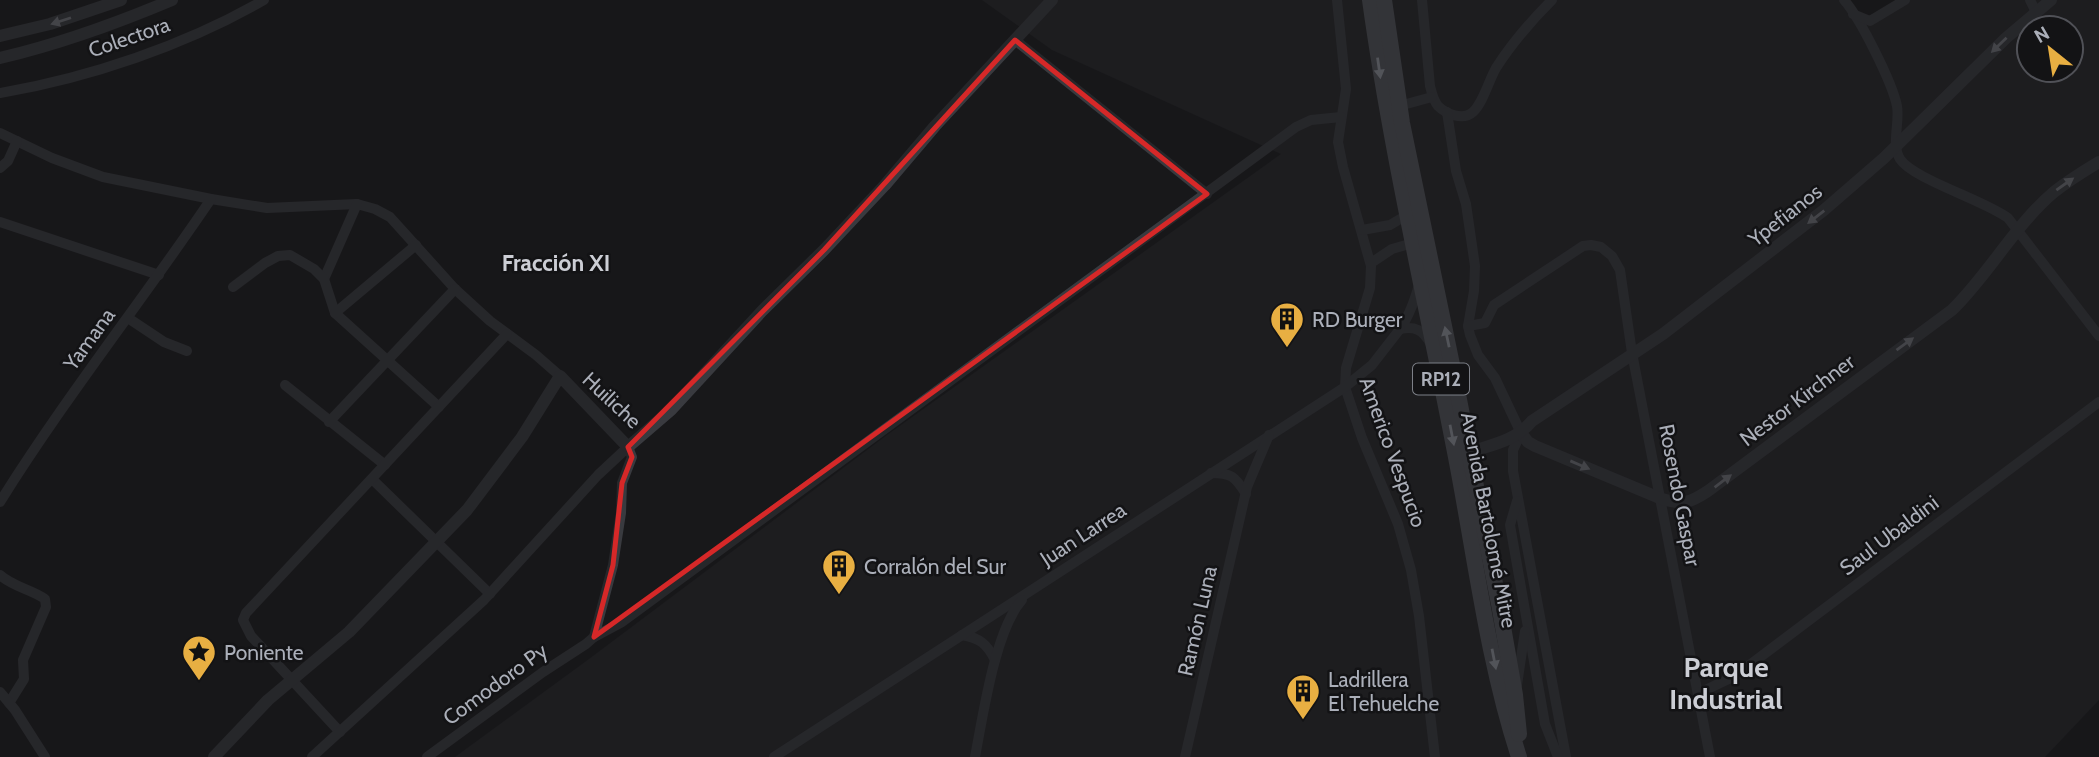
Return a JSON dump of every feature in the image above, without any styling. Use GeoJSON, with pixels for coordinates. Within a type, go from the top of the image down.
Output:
{"type":"FeatureCollection","features":[{"type":"Feature","properties":{"kind":"main road","name":"Avenida Bartolomé Mitre"},"geometry":{"type":"LineString","coordinates":[[1370,0],[1381,82],[1496,669],[1506,717],[1520,757]]}},
{"type":"Feature","properties":{"kind":"main road","name":"Avenida Bartolomé Mitre"},"geometry":{"type":"LineString","coordinates":[[1384,0],[1399,106],[1470,452],[1515,698],[1520,757]]}},
{"type":"Feature","properties":{"kind":"street"},"geometry":{"type":"LineString","coordinates":[[0,36],[50,24],[121,0]]}},
{"type":"Feature","properties":{"kind":"street"},"geometry":{"type":"LineString","coordinates":[[0,58],[96,31],[172,0]]}},
{"type":"Feature","properties":{"kind":"street","name":"Colectora"},"geometry":{"type":"LineString","coordinates":[[0,93],[118,63],[181,40],[264,0]]}},
{"type":"Feature","properties":{"kind":"street","name":"Huiliche"},"geometry":{"type":"LineString","coordinates":[[214,757],[243,724],[291,679],[349,632],[467,510],[522,437],[560,376],[628,447],[671,410],[762,311],[824,250],[1052,0]]}},
{"type":"Feature","properties":{"kind":"street","name":"Americo Vespucio"},"geometry":{"type":"LineString","coordinates":[[1337,0],[1346,89],[1339,127],[1339,151],[1371,263],[1370,288],[1346,368],[1345,387],[1408,557],[1419,615],[1435,757]]}},
{"type":"Feature","properties":{"kind":"street"},"geometry":{"type":"LineString","coordinates":[[1422,0],[1433,97],[1437,105],[1457,116],[1473,112],[1494,71],[1508,51],[1552,0]]}},
{"type":"Feature","properties":{"kind":"street"},"geometry":{"type":"LineString","coordinates":[[1844,0],[1873,49],[1893,91],[1898,120],[1896,145],[1899,158],[1923,176],[1997,210],[2008,218],[2099,336]]}},
{"type":"Feature","properties":{"kind":"street"},"geometry":{"type":"LineString","coordinates":[[1853,14],[1870,21],[1905,0]]}},
{"type":"Feature","properties":{"kind":"street","name":"Ypefianos"},"geometry":{"type":"LineString","coordinates":[[1521,433],[1532,421],[1663,334],[1824,210],[1896,145],[2006,38],[2033,6],[2051,0]]}},
{"type":"Feature","properties":{"kind":"street"},"geometry":{"type":"LineString","coordinates":[[1015,40],[1207,194]]}},
{"type":"Feature","properties":{"kind":"street"},"geometry":{"type":"LineString","coordinates":[[1399,106],[1433,97]]}},
{"type":"Feature","properties":{"kind":"street"},"geometry":{"type":"LineString","coordinates":[[1447,112],[1456,171],[1466,204],[1475,266],[1468,326],[1473,345],[1495,378],[1521,433]]}},
{"type":"Feature","properties":{"kind":"street","name":"Comodoro Py"},"geometry":{"type":"LineString","coordinates":[[427,757],[543,672],[633,614],[1296,127],[1311,120],[1341,117]]}},
{"type":"Feature","properties":{"kind":"street"},"geometry":{"type":"LineString","coordinates":[[0,133],[52,158],[103,177],[211,199],[267,208],[357,204],[375,209],[390,217],[455,289],[490,321],[560,376]]}},
{"type":"Feature","properties":{"kind":"street"},"geometry":{"type":"LineString","coordinates":[[0,168],[8,160],[17,141]]}},
{"type":"Feature","properties":{"kind":"street","name":"Nestor Kirchner"},"geometry":{"type":"LineString","coordinates":[[1521,433],[1535,446],[1661,499],[1682,504],[1694,500],[1952,310],[2018,230],[2055,191],[2099,162]]}},
{"type":"Feature","properties":{"kind":"street","name":"Yamana"},"geometry":{"type":"LineString","coordinates":[[0,502],[49,427],[211,199]]}},
{"type":"Feature","properties":{"kind":"street"},"geometry":{"type":"LineString","coordinates":[[324,279],[357,204]]}},
{"type":"Feature","properties":{"kind":"street"},"geometry":{"type":"LineString","coordinates":[[1362,230],[1390,225],[1407,215]]}},
{"type":"Feature","properties":{"kind":"street"},"geometry":{"type":"LineString","coordinates":[[0,222],[159,275]]}},
{"type":"Feature","properties":{"kind":"street"},"geometry":{"type":"LineString","coordinates":[[1371,263],[1392,249],[1413,243]]}},
{"type":"Feature","properties":{"kind":"street"},"geometry":{"type":"LineString","coordinates":[[335,313],[416,245]]}},
{"type":"Feature","properties":{"kind":"street","name":"Rosendo Gaspar"},"geometry":{"type":"LineString","coordinates":[[1468,326],[1485,323],[1494,305],[1583,246],[1601,247],[1612,256],[1619,270],[1632,353],[1710,757]]}},
{"type":"Feature","properties":{"kind":"street"},"geometry":{"type":"LineString","coordinates":[[233,287],[265,263],[278,256],[290,255],[314,269],[324,279],[335,313],[439,407]]}},
{"type":"Feature","properties":{"kind":"street","name":"Juan Larrea"},"geometry":{"type":"LineString","coordinates":[[774,757],[1345,387],[1372,365],[1405,321],[1420,279]]}},
{"type":"Feature","properties":{"kind":"street"},"geometry":{"type":"LineString","coordinates":[[329,422],[455,289]]}},
{"type":"Feature","properties":{"kind":"street"},"geometry":{"type":"LineString","coordinates":[[128,318],[164,342],[187,351]]}},
{"type":"Feature","properties":{"kind":"street"},"geometry":{"type":"LineString","coordinates":[[1400,328],[1418,329],[1435,352]]}},
{"type":"Feature","properties":{"kind":"street"},"geometry":{"type":"LineString","coordinates":[[340,732],[251,636],[243,620],[246,613],[508,334]]}},
{"type":"Feature","properties":{"kind":"street"},"geometry":{"type":"LineString","coordinates":[[285,385],[385,465]]}},
{"type":"Feature","properties":{"kind":"street","name":"Saul Ubaldini"},"geometry":{"type":"LineString","coordinates":[[1699,693],[1735,676],[2099,402]]}},
{"type":"Feature","properties":{"kind":"street"},"geometry":{"type":"LineString","coordinates":[[1470,452],[1521,433]]}},
{"type":"Feature","properties":{"kind":"street"},"geometry":{"type":"LineString","coordinates":[[1521,433],[1511,461],[1566,757]]}},
{"type":"Feature","properties":{"kind":"street","name":"Ramón Luna"},"geometry":{"type":"LineString","coordinates":[[1185,757],[1246,494],[1269,435]]}},
{"type":"Feature","properties":{"kind":"street"},"geometry":{"type":"LineString","coordinates":[[312,757],[490,594],[598,475],[628,447],[632,457],[622,483],[621,513],[612,565],[590,640]]}},
{"type":"Feature","properties":{"kind":"street"},"geometry":{"type":"LineString","coordinates":[[1211,474],[1228,474],[1238,480],[1246,494]]}},
{"type":"Feature","properties":{"kind":"street"},"geometry":{"type":"LineString","coordinates":[[372,479],[490,594]]}},
{"type":"Feature","properties":{"kind":"street"},"geometry":{"type":"LineString","coordinates":[[1518,499],[1510,525],[1545,724],[1559,757]]}},
{"type":"Feature","properties":{"kind":"street"},"geometry":{"type":"LineString","coordinates":[[0,575],[15,586],[41,595],[45,598],[46,607],[23,660],[24,679],[9,703]]}},
{"type":"Feature","properties":{"kind":"street"},"geometry":{"type":"LineString","coordinates":[[975,757],[995,660],[1013,613],[1032,590]]}},
{"type":"Feature","properties":{"kind":"street"},"geometry":{"type":"LineString","coordinates":[[1515,698],[1527,616]]}},
{"type":"Feature","properties":{"kind":"street"},"geometry":{"type":"LineString","coordinates":[[962,635],[978,638],[989,648],[995,660]]}},
{"type":"Feature","properties":{"kind":"street"},"geometry":{"type":"LineString","coordinates":[[0,692],[45,757]]}},
{"type":"Feature","properties":{"kind":"highlighted area"},"geometry":{"type":"Polygon","coordinates":[[[1015,40],[1207,194],[594,637],[613,565],[622,483],[632,457],[628,447],[824,250],[1015,40]]]}},
{"type":"Feature","properties":{"kind":"shaded area"},"geometry":{"type":"Polygon","coordinates":[[[982,0],[1844,0],[1862,19],[1905,0],[2099,0],[2099,700],[2045,757],[455,757],[887,435],[1281,154],[1052,50],[982,0]]]}},
{"type":"Feature","properties":{"kind":"place","name":"RD Burger"},"geometry":{"type":"Point","coordinates":[1287,349]}},
{"type":"Feature","properties":{"kind":"place","name":"Corralón del Sur"},"geometry":{"type":"Point","coordinates":[839,596]}},
{"type":"Feature","properties":{"kind":"place","name":"Poniente"},"geometry":{"type":"Point","coordinates":[199,682]}},
{"type":"Feature","properties":{"kind":"place","name":"Ladrillera El Tehuelche"},"geometry":{"type":"Point","coordinates":[1303,721]}},
{"type":"Feature","properties":{"kind":"district","name":"Fracción XI"},"geometry":{"type":"Point","coordinates":[556,263]}},
{"type":"Feature","properties":{"kind":"district","name":"Parque Industrial"},"geometry":{"type":"Point","coordinates":[1726,683]}}]}
